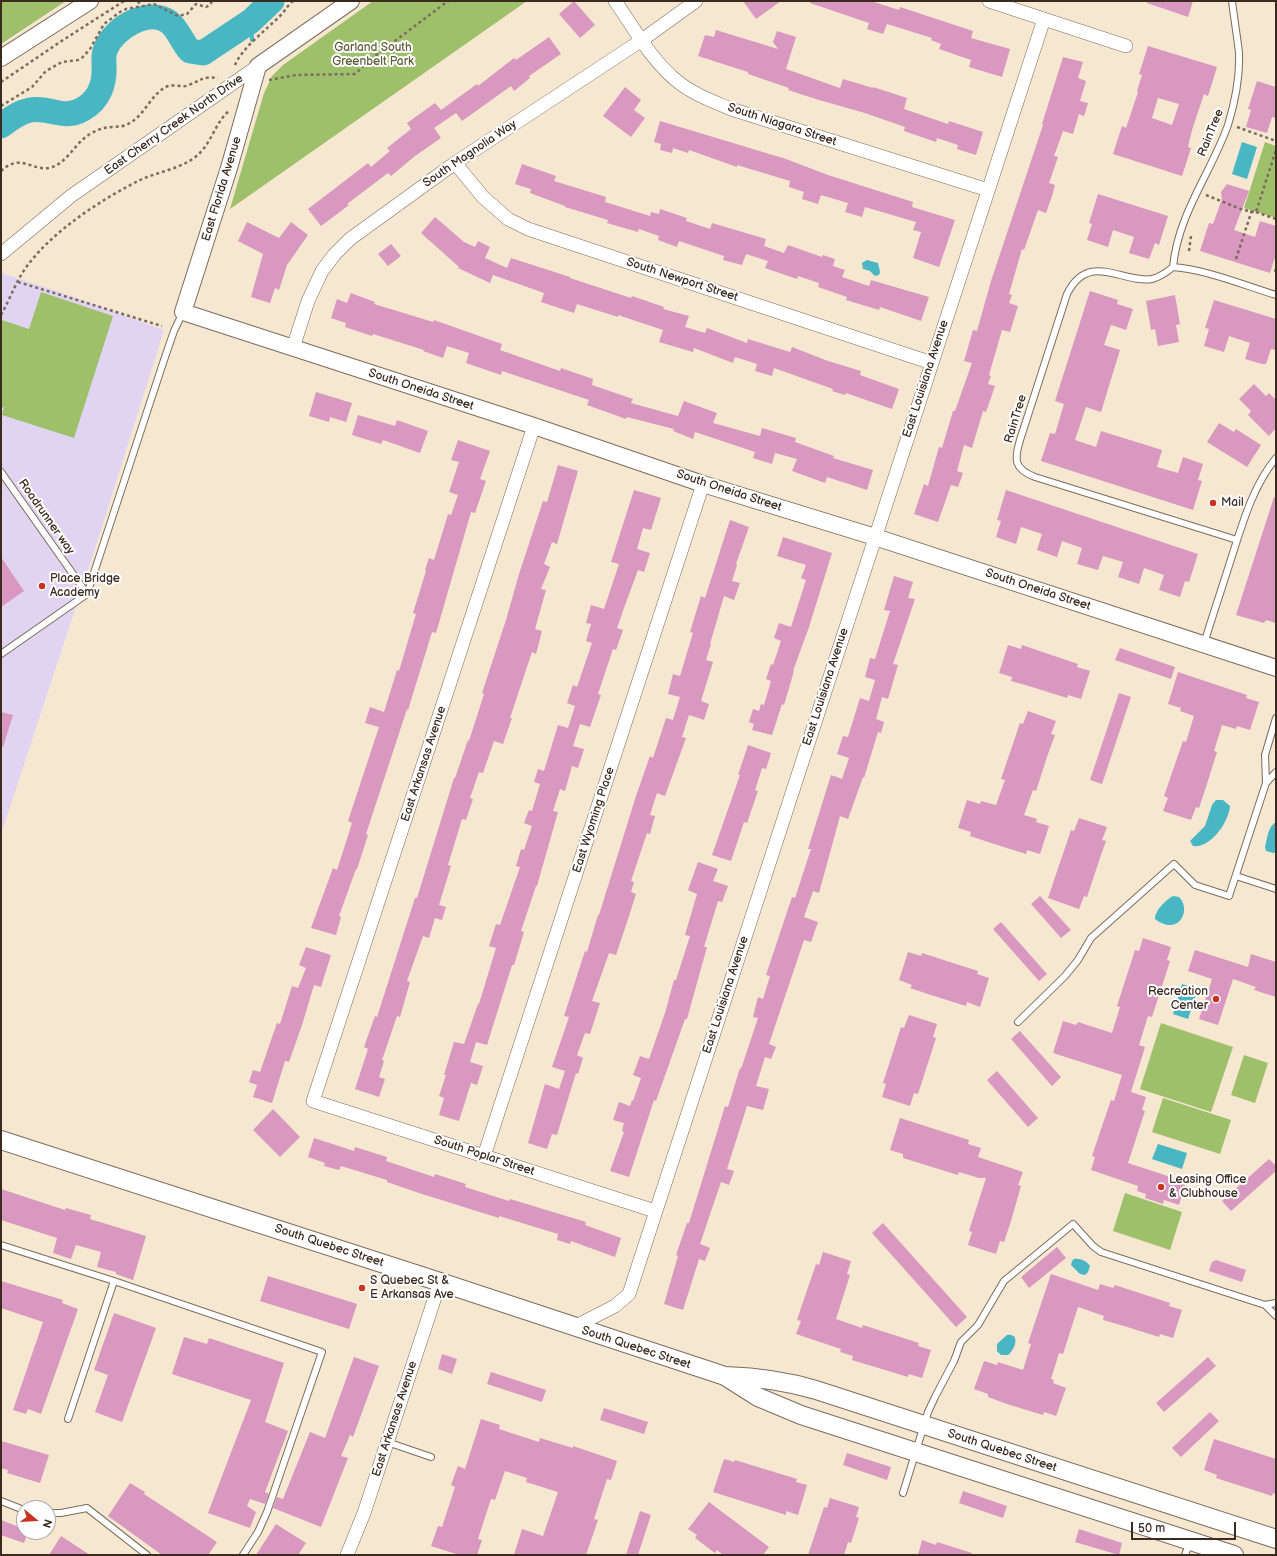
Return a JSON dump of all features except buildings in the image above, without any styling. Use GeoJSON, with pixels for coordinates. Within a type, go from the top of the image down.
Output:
{"type":"FeatureCollection","features":[{"type":"Feature","properties":{"kind":"main road","name":"South Quebec Street"},"geometry":{"type":"LineString","coordinates":[[1,1140],[725,1376],[770,1379],[794,1383],[1276,1540]]}},
{"type":"Feature","properties":{"kind":"main road","name":"South Quebec Street"},"geometry":{"type":"LineString","coordinates":[[725,1376],[758,1397],[784,1408],[915,1451],[1188,1548],[1234,1555]]}},
{"type":"Feature","properties":{"kind":"street"},"geometry":{"type":"LineString","coordinates":[[1,58],[90,1]]}},
{"type":"Feature","properties":{"kind":"street","name":"East Cherry Creek North Drive"},"geometry":{"type":"LineString","coordinates":[[1,254],[71,196],[351,1]]}},
{"type":"Feature","properties":{"kind":"street","name":"South Niagara Street"},"geometry":{"type":"LineString","coordinates":[[616,1],[642,40],[672,76],[687,88],[709,100],[731,109],[988,190]]}},
{"type":"Feature","properties":{"kind":"street","name":"South Magnolia Way"},"geometry":{"type":"LineString","coordinates":[[293,348],[308,301],[322,271],[334,254],[350,239],[454,163],[642,40],[696,1]]}},
{"type":"Feature","properties":{"kind":"street"},"geometry":{"type":"LineString","coordinates":[[989,1],[1126,46]]}},
{"type":"Feature","properties":{"kind":"street","name":"East Louisiana Avenue"},"geometry":{"type":"LineString","coordinates":[[574,1327],[615,1306],[629,1294],[1044,19]]}},
{"type":"Feature","properties":{"kind":"street","name":"East Florida Avenue"},"geometry":{"type":"LineString","coordinates":[[183,312],[229,168],[258,66]]}},
{"type":"Feature","properties":{"kind":"street","name":"South Newport Street"},"geometry":{"type":"LineString","coordinates":[[454,163],[483,197],[508,219],[528,229],[932,362]]}},
{"type":"Feature","properties":{"kind":"street","name":"South Oneida Street"},"geometry":{"type":"LineString","coordinates":[[183,312],[534,426],[703,484],[875,537],[1276,668]]}},
{"type":"Feature","properties":{"kind":"street","name":"East Arkansas Avenue"},"geometry":{"type":"LineString","coordinates":[[313,1101],[534,426]]}},
{"type":"Feature","properties":{"kind":"street","name":"East Wyoming Place"},"geometry":{"type":"LineString","coordinates":[[484,1156],[703,484]]}},
{"type":"Feature","properties":{"kind":"street","name":"South Poplar Street"},"geometry":{"type":"LineString","coordinates":[[313,1101],[655,1211]]}},
{"type":"Feature","properties":{"kind":"street","name":"East Arkansas Avenue"},"geometry":{"type":"LineString","coordinates":[[347,1555],[357,1531],[440,1282]]}},
{"type":"Feature","properties":{"kind":"lane","name":"RainTree"},"geometry":{"type":"LineString","coordinates":[[1232,1],[1239,60],[1234,104],[1224,134],[1183,223],[1176,247],[1174,267],[1153,279],[1098,271],[1083,275],[1074,282],[1067,294],[1020,440],[1017,462],[1020,469],[1035,477],[1237,540]]}},
{"type":"Feature","properties":{"kind":"lane"},"geometry":{"type":"LineString","coordinates":[[1174,267],[1207,274],[1276,295]]}},
{"type":"Feature","properties":{"kind":"lane"},"geometry":{"type":"LineString","coordinates":[[1,654],[87,594],[164,360],[174,331],[183,312]]}},
{"type":"Feature","properties":{"kind":"lane"},"geometry":{"type":"LineString","coordinates":[[1204,645],[1237,540],[1259,483],[1276,458]]}},
{"type":"Feature","properties":{"kind":"lane","name":"Roadrunner way"},"geometry":{"type":"LineString","coordinates":[[1,472],[87,594]]}},
{"type":"Feature","properties":{"kind":"lane"},"geometry":{"type":"LineString","coordinates":[[1018,1022],[1065,976],[1078,960],[1091,938],[1174,864],[1195,885],[1229,896],[1266,783],[1264,755],[1276,718]]}},
{"type":"Feature","properties":{"kind":"lane"},"geometry":{"type":"LineString","coordinates":[[1266,783],[1276,772]]}},
{"type":"Feature","properties":{"kind":"lane"},"geometry":{"type":"LineString","coordinates":[[1236,876],[1276,888]]}},
{"type":"Feature","properties":{"kind":"lane"},"geometry":{"type":"LineString","coordinates":[[903,1493],[915,1451],[932,1402],[954,1361],[961,1342],[978,1325],[1007,1278],[1073,1224],[1092,1246],[1101,1252],[1265,1305],[1276,1316]]}},
{"type":"Feature","properties":{"kind":"lane"},"geometry":{"type":"LineString","coordinates":[[1,1245],[114,1281],[322,1352],[267,1512],[258,1532],[243,1555]]}},
{"type":"Feature","properties":{"kind":"lane"},"geometry":{"type":"LineString","coordinates":[[68,1419],[114,1281]]}},
{"type":"Feature","properties":{"kind":"lane"},"geometry":{"type":"LineString","coordinates":[[1265,1305],[1276,1303]]}},
{"type":"Feature","properties":{"kind":"lane"},"geometry":{"type":"LineString","coordinates":[[387,1442],[431,1457]]}},
{"type":"Feature","properties":{"kind":"lane"},"geometry":{"type":"LineString","coordinates":[[1,1502],[16,1507]]}},
{"type":"Feature","properties":{"kind":"lane"},"geometry":{"type":"LineString","coordinates":[[56,1513],[87,1508],[147,1555]]}},
{"type":"Feature","properties":{"kind":"path"},"geometry":{"type":"LineString","coordinates":[[1,82],[124,1]]}},
{"type":"Feature","properties":{"kind":"path"},"geometry":{"type":"LineString","coordinates":[[138,1],[141,6]]}},
{"type":"Feature","properties":{"kind":"path"},"geometry":{"type":"LineString","coordinates":[[1,106],[32,87],[46,71],[62,62],[78,60],[83,57],[90,49],[104,24],[126,9],[154,4],[178,16],[187,14],[196,4],[206,7],[210,5],[212,1]]}},
{"type":"Feature","properties":{"kind":"path"},"geometry":{"type":"LineString","coordinates":[[234,68],[236,63],[250,46],[274,21],[280,17],[293,1]]}},
{"type":"Feature","properties":{"kind":"path"},"geometry":{"type":"LineString","coordinates":[[1,315],[26,267],[56,236],[77,219],[132,184],[150,176],[183,165],[201,153],[228,112],[251,92],[268,81],[277,78],[296,75],[354,74],[375,56],[448,1]]}},
{"type":"Feature","properties":{"kind":"path"},"geometry":{"type":"LineString","coordinates":[[1,171],[10,164],[16,162],[22,162],[43,170],[53,167],[67,157],[76,146],[89,135],[104,128],[128,124],[168,86],[187,86],[200,78],[222,78]]}},
{"type":"Feature","properties":{"kind":"path"},"geometry":{"type":"LineString","coordinates":[[1234,133],[1236,127],[1276,141]]}},
{"type":"Feature","properties":{"kind":"path"},"geometry":{"type":"LineString","coordinates":[[1256,212],[1276,150]]}},
{"type":"Feature","properties":{"kind":"path"},"geometry":{"type":"LineString","coordinates":[[1209,188],[1205,195],[1243,210],[1252,210],[1276,218]]}},
{"type":"Feature","properties":{"kind":"path"},"geometry":{"type":"LineString","coordinates":[[1236,259],[1252,210]]}},
{"type":"Feature","properties":{"kind":"path"},"geometry":{"type":"LineString","coordinates":[[18,282],[162,326]]}},
{"type":"Feature","properties":{"kind":"shaded area","name":"Place Bridge Academy"},"geometry":{"type":"Polygon","coordinates":[[[1,273],[57,291],[164,330],[94,552],[1,834],[1,273]]]}},
{"type":"Feature","properties":{"kind":"green space"},"geometry":{"type":"Polygon","coordinates":[[[1,1],[66,1],[1,44],[1,1]]]}},
{"type":"Feature","properties":{"kind":"green space","name":"Garland South Greenbelt Park"},"geometry":{"type":"Polygon","coordinates":[[[373,1],[527,1],[230,209],[264,93],[272,76],[283,65],[373,1]]]}},
{"type":"Feature","properties":{"kind":"green space"},"geometry":{"type":"Polygon","coordinates":[[[1265,142],[1276,146],[1276,218],[1244,208],[1265,142]]]}},
{"type":"Feature","properties":{"kind":"green space"},"geometry":{"type":"Polygon","coordinates":[[[41,292],[113,316],[74,438],[2,415],[4,407],[1,408],[1,322],[2,320],[29,329],[41,292]]]}},
{"type":"Feature","properties":{"kind":"green space"},"geometry":{"type":"Polygon","coordinates":[[[1161,1023],[1233,1047],[1211,1112],[1140,1089],[1161,1023]]]}},
{"type":"Feature","properties":{"kind":"green space"},"geometry":{"type":"Polygon","coordinates":[[[1244,1055],[1268,1063],[1255,1103],[1231,1095],[1244,1055]]]}},
{"type":"Feature","properties":{"kind":"green space"},"geometry":{"type":"Polygon","coordinates":[[[1163,1098],[1231,1120],[1220,1154],[1152,1132],[1163,1098]]]}},
{"type":"Feature","properties":{"kind":"green space"},"geometry":{"type":"Polygon","coordinates":[[[1125,1193],[1182,1212],[1170,1250],[1113,1231],[1125,1193]]]}},
{"type":"Feature","properties":{"kind":"water"},"geometry":{"type":"Polygon","coordinates":[[[1242,142],[1257,147],[1247,179],[1232,174],[1242,142]]]}},
{"type":"Feature","properties":{"kind":"water"},"geometry":{"type":"Polygon","coordinates":[[[867,260],[878,263],[880,272],[879,275],[875,276],[870,271],[863,269],[862,263],[867,260]]]}},
{"type":"Feature","properties":{"kind":"water"},"geometry":{"type":"Polygon","coordinates":[[[1216,800],[1223,800],[1230,806],[1226,819],[1218,833],[1212,839],[1199,846],[1193,846],[1190,841],[1205,826],[1212,805],[1216,800]]]}},
{"type":"Feature","properties":{"kind":"water"},"geometry":{"type":"Polygon","coordinates":[[[1276,822],[1276,852],[1273,853],[1266,851],[1265,847],[1271,826],[1276,822]]]}},
{"type":"Feature","properties":{"kind":"water"},"geometry":{"type":"Polygon","coordinates":[[[1173,896],[1179,897],[1183,902],[1184,908],[1181,920],[1171,925],[1163,924],[1155,919],[1155,916],[1161,906],[1173,896]]]}},
{"type":"Feature","properties":{"kind":"water"},"geometry":{"type":"Polygon","coordinates":[[[1182,984],[1198,989],[1188,1019],[1173,1014],[1182,984]]]}},
{"type":"Feature","properties":{"kind":"water"},"geometry":{"type":"Polygon","coordinates":[[[1158,1144],[1187,1153],[1182,1169],[1152,1159],[1158,1144]]]}},
{"type":"Feature","properties":{"kind":"water"},"geometry":{"type":"Polygon","coordinates":[[[1074,1259],[1083,1260],[1090,1266],[1085,1275],[1080,1274],[1071,1265],[1074,1259]]]}},
{"type":"Feature","properties":{"kind":"water"},"geometry":{"type":"Polygon","coordinates":[[[1007,1335],[1014,1337],[1014,1346],[1011,1353],[1008,1355],[1001,1355],[997,1351],[997,1344],[1007,1335]]]}},
{"type":"Feature","properties":{"kind":"waterway"},"geometry":{"type":"LineString","coordinates":[[1,126],[18,114],[30,110],[37,109],[69,114],[89,105],[97,96],[102,85],[104,54],[106,48],[116,33],[133,22],[142,18],[161,18],[172,25],[190,51],[203,53],[251,21],[272,1]]}},
{"type":"Feature","properties":{"kind":"waterway"},"geometry":{"type":"LineString","coordinates":[[251,21],[252,40]]}},
{"type":"Feature","properties":{"kind":"place","name":"Mail"},"geometry":{"type":"Point","coordinates":[1213,503]}},
{"type":"Feature","properties":{"kind":"place","name":"Place Bridge Academy"},"geometry":{"type":"Point","coordinates":[42,586]}},
{"type":"Feature","properties":{"kind":"place","name":"Recreation Center"},"geometry":{"type":"Point","coordinates":[1216,999]}},
{"type":"Feature","properties":{"kind":"place","name":"Leasing Office & Clubhouse"},"geometry":{"type":"Point","coordinates":[1161,1187]}},
{"type":"Feature","properties":{"kind":"place","name":"S Quebec St & E Arkansas Ave"},"geometry":{"type":"Point","coordinates":[362,1288]}}]}
